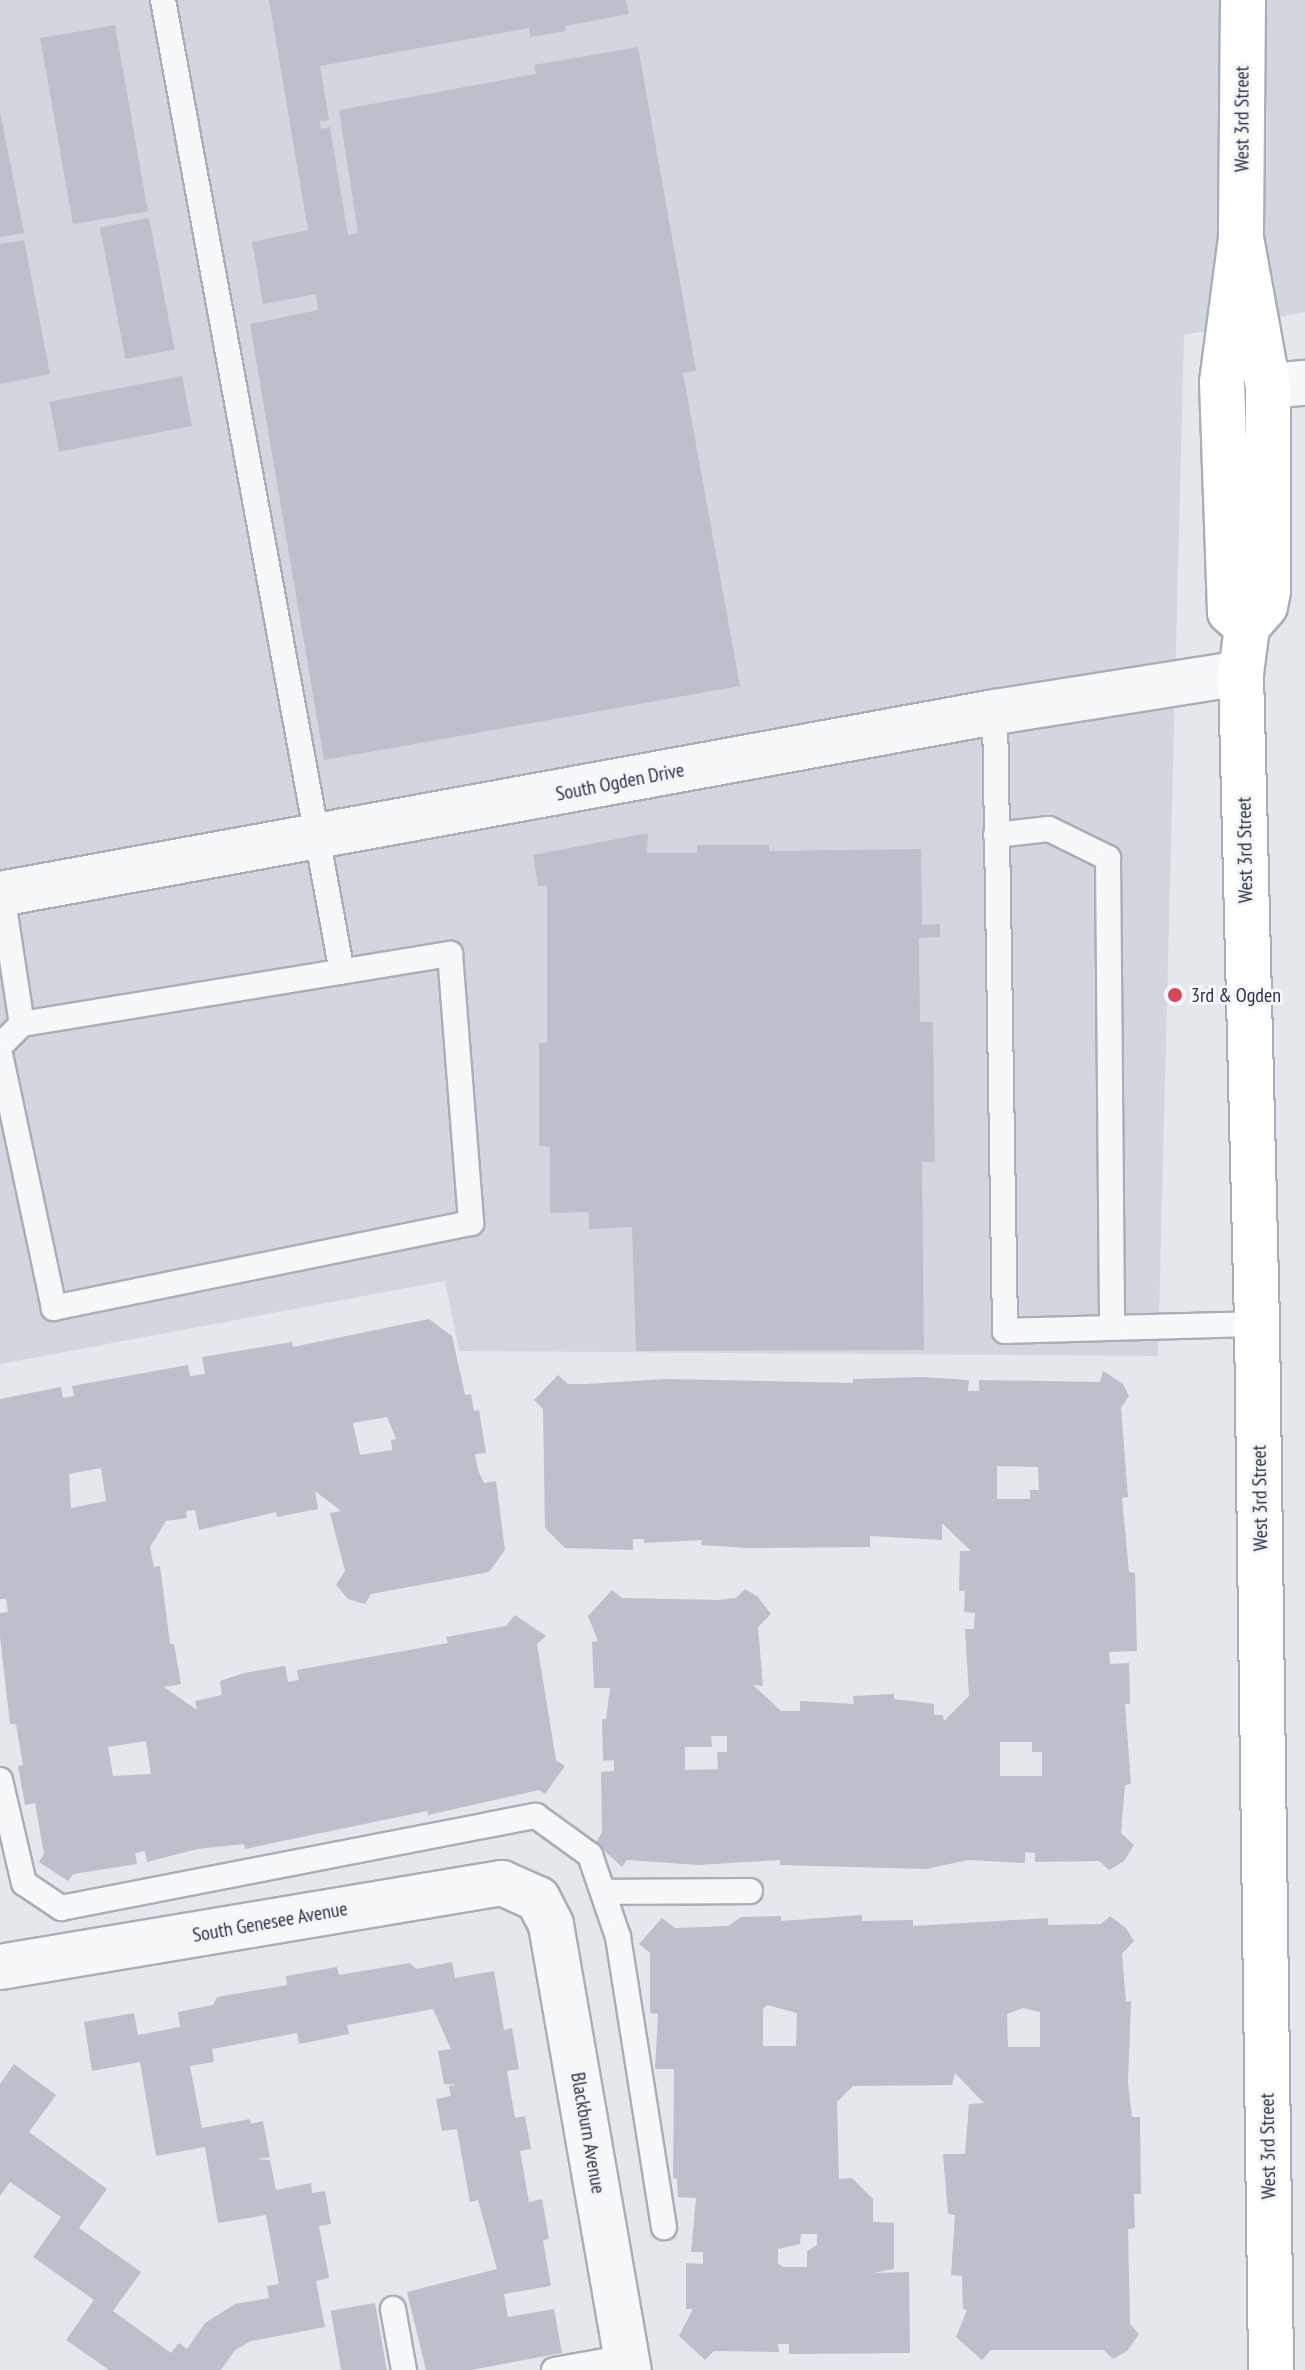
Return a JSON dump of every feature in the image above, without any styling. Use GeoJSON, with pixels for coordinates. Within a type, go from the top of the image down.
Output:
{"type":"FeatureCollection","features":[{"type":"Feature","properties":{"kind":"main road","name":"West 3rd Street"},"geometry":{"type":"LineString","coordinates":[[1243,0],[1241,238],[1222,382],[1230,612],[1247,627]]}},
{"type":"Feature","properties":{"kind":"main road","name":"West 3rd Street"},"geometry":{"type":"LineString","coordinates":[[1241,238],[1287,384],[1268,591],[1265,606],[1247,627],[1241,673],[1257,1324],[1271,2370]]}},
{"type":"Feature","properties":{"kind":"street","name":"South Ogden Drive"},"geometry":{"type":"LineString","coordinates":[[1,894],[318,839],[995,712],[1241,673]]}},
{"type":"Feature","properties":{"kind":"street","name":"South Genesee Avenue"},"geometry":{"type":"LineString","coordinates":[[0,1967],[502,1883],[538,1899]]}},
{"type":"Feature","properties":{"kind":"street","name":"Blackburn Avenue"},"geometry":{"type":"LineString","coordinates":[[538,1899],[551,1925],[628,2363]]}},
{"type":"Feature","properties":{"kind":"lane"},"geometry":{"type":"LineString","coordinates":[[163,0],[342,972]]}},
{"type":"Feature","properties":{"kind":"lane"},"geometry":{"type":"LineString","coordinates":[[995,712],[1005,1331],[1257,1324]]}},
{"type":"Feature","properties":{"kind":"lane"},"geometry":{"type":"LineString","coordinates":[[996,835],[1049,829],[1108,858],[1112,1327]]}},
{"type":"Feature","properties":{"kind":"lane"},"geometry":{"type":"LineString","coordinates":[[1,894],[22,1024]]}},
{"type":"Feature","properties":{"kind":"lane"},"geometry":{"type":"LineString","coordinates":[[0,1046],[22,1024],[450,954],[471,1223],[54,1308],[0,1055]]}},
{"type":"Feature","properties":{"kind":"lane"},"geometry":{"type":"LineString","coordinates":[[0,1780],[24,1883],[61,1908],[536,1816],[590,1855],[618,1937],[664,2227]]}},
{"type":"Feature","properties":{"kind":"lane"},"geometry":{"type":"LineString","coordinates":[[603,1892],[750,1891]]}},
{"type":"Feature","properties":{"kind":"lane"},"geometry":{"type":"LineString","coordinates":[[393,2309],[404,2370]]}},
{"type":"Feature","properties":{"kind":"lane"},"geometry":{"type":"LineString","coordinates":[[554,2370],[628,2363]]}},
{"type":"Feature","properties":{"kind":"shaded area"},"geometry":{"type":"Polygon","coordinates":[[[0,0],[1305,0],[1305,312],[1184,335],[1158,1356],[459,1351],[445,1281],[0,1364],[0,0]]]}},
{"type":"Feature","properties":{"kind":"building"},"geometry":{"type":"Polygon","coordinates":[[[269,0],[626,0],[629,14],[565,26],[566,31],[530,37],[529,28],[320,66],[329,120],[320,121],[321,129],[330,127],[348,235],[358,233],[339,110],[536,74],[534,65],[638,47],[696,371],[683,373],[740,686],[324,760],[250,324],[318,310],[316,294],[263,304],[252,242],[308,230],[269,0]]]}},
{"type":"Feature","properties":{"kind":"building"},"geometry":{"type":"Polygon","coordinates":[[[115,25],[148,211],[73,224],[40,38],[115,25]]]}},
{"type":"Feature","properties":{"kind":"building"},"geometry":{"type":"Polygon","coordinates":[[[0,112],[24,233],[0,237],[0,112]]]}},
{"type":"Feature","properties":{"kind":"building"},"geometry":{"type":"Polygon","coordinates":[[[149,218],[175,350],[125,359],[100,228],[149,218]]]}},
{"type":"Feature","properties":{"kind":"building"},"geometry":{"type":"Polygon","coordinates":[[[24,240],[50,374],[0,384],[0,244],[24,240]]]}},
{"type":"Feature","properties":{"kind":"building"},"geometry":{"type":"Polygon","coordinates":[[[182,376],[192,426],[59,452],[49,402],[182,376]]]}},
{"type":"Feature","properties":{"kind":"building"},"geometry":{"type":"Polygon","coordinates":[[[648,833],[647,853],[697,853],[697,845],[769,845],[769,851],[921,849],[922,925],[940,924],[940,937],[919,938],[920,1022],[933,1022],[935,1162],[922,1162],[924,1350],[636,1351],[632,1227],[589,1229],[589,1212],[550,1213],[550,1147],[539,1146],[539,1043],[547,1043],[547,886],[538,886],[533,855],[648,833]]]}},
{"type":"Feature","properties":{"kind":"building"},"geometry":{"type":"Polygon","coordinates":[[[429,1319],[452,1336],[465,1395],[471,1394],[474,1411],[479,1410],[486,1453],[475,1454],[484,1483],[496,1481],[505,1550],[489,1572],[371,1594],[365,1604],[348,1599],[336,1585],[345,1571],[330,1513],[341,1511],[315,1491],[318,1509],[277,1517],[276,1512],[199,1530],[195,1510],[186,1511],[187,1518],[166,1521],[150,1547],[154,1567],[160,1566],[170,1644],[174,1644],[181,1684],[164,1687],[197,1710],[195,1701],[222,1695],[220,1681],[244,1673],[285,1666],[288,1682],[299,1680],[297,1670],[448,1643],[446,1637],[506,1626],[515,1615],[546,1636],[537,1644],[556,1760],[565,1766],[545,1794],[539,1790],[428,1815],[427,1811],[245,1849],[244,1844],[197,1849],[147,1862],[145,1851],[135,1853],[137,1864],[73,1874],[68,1881],[39,1862],[44,1854],[35,1803],[25,1805],[18,1766],[23,1765],[16,1724],[10,1724],[0,1636],[0,1613],[8,1612],[6,1599],[0,1599],[0,1399],[61,1387],[63,1398],[74,1396],[72,1386],[188,1365],[190,1376],[205,1374],[202,1357],[292,1342],[293,1347],[429,1319]],[[387,1417],[353,1423],[360,1455],[392,1450],[391,1440],[396,1439],[387,1417]],[[101,1468],[69,1474],[71,1508],[106,1501],[101,1468]],[[146,1741],[108,1747],[113,1776],[151,1774],[146,1741]]]}},
{"type":"Feature","properties":{"kind":"building"},"geometry":{"type":"Polygon","coordinates":[[[1103,1371],[1123,1384],[1129,1396],[1121,1408],[1128,1497],[1122,1498],[1129,1572],[1135,1573],[1137,1651],[1109,1652],[1110,1664],[1129,1663],[1130,1704],[1125,1704],[1131,1784],[1125,1785],[1121,1833],[1134,1845],[1124,1861],[1109,1870],[1099,1861],[1035,1862],[1035,1853],[1025,1852],[1025,1863],[968,1860],[926,1869],[780,1865],[780,1860],[698,1865],[627,1860],[622,1867],[596,1843],[602,1832],[601,1772],[614,1771],[614,1760],[603,1761],[602,1719],[606,1719],[610,1688],[594,1688],[592,1642],[598,1641],[588,1616],[612,1590],[622,1598],[719,1600],[736,1598],[745,1589],[757,1596],[771,1614],[758,1627],[763,1686],[753,1685],[781,1711],[800,1711],[800,1701],[854,1704],[853,1696],[894,1694],[894,1699],[934,1704],[934,1715],[943,1715],[944,1721],[969,1696],[965,1629],[974,1629],[975,1613],[964,1612],[965,1591],[959,1591],[960,1551],[971,1551],[942,1523],[942,1540],[870,1536],[870,1547],[748,1548],[701,1545],[702,1540],[644,1543],[644,1539],[633,1539],[633,1550],[565,1548],[545,1528],[543,1409],[534,1400],[558,1375],[568,1384],[666,1379],[853,1383],[853,1379],[923,1377],[969,1380],[968,1391],[979,1391],[979,1380],[1100,1382],[1103,1371]],[[997,1466],[997,1499],[1030,1499],[1030,1490],[1039,1490],[1038,1467],[997,1466]],[[711,1736],[712,1747],[685,1747],[685,1770],[718,1769],[717,1752],[727,1752],[727,1736],[711,1736]],[[1000,1742],[1000,1776],[1042,1776],[1042,1752],[1032,1752],[1032,1742],[1000,1742]]]}},
{"type":"Feature","properties":{"kind":"building"},"geometry":{"type":"Polygon","coordinates":[[[862,1915],[862,1921],[913,1920],[913,1926],[1048,1918],[1048,1925],[1101,1924],[1110,1916],[1126,1928],[1134,1941],[1122,1954],[1126,2002],[1131,2001],[1128,2083],[1132,2117],[1140,2117],[1141,2194],[1134,2194],[1135,2228],[1128,2229],[1130,2324],[1139,2334],[1127,2351],[1113,2359],[1104,2350],[991,2350],[982,2360],[956,2337],[967,2310],[963,2309],[962,2276],[951,2275],[955,2215],[948,2214],[943,2154],[965,2154],[969,2104],[984,2103],[955,2073],[952,2085],[853,2086],[837,2102],[839,2179],[852,2178],[873,2199],[873,2222],[894,2223],[894,2269],[873,2273],[909,2272],[910,2353],[789,2354],[789,2344],[778,2344],[779,2352],[714,2351],[705,2360],[679,2336],[693,2309],[686,2309],[686,2263],[703,2264],[703,2252],[691,2252],[696,2198],[678,2197],[677,2179],[673,2178],[674,2069],[655,2069],[658,2014],[650,2013],[650,1953],[639,1944],[662,1918],[675,1928],[728,1926],[741,1917],[781,1916],[781,1921],[862,1915]],[[767,2005],[763,2009],[763,2046],[796,2046],[797,2013],[767,2005]],[[1023,2008],[1007,2014],[1008,2047],[1040,2047],[1040,2012],[1023,2008]],[[801,2234],[800,2244],[778,2249],[778,2263],[783,2267],[807,2267],[807,2251],[817,2245],[817,2234],[801,2234]]]}},
{"type":"Feature","properties":{"kind":"building"},"geometry":{"type":"Polygon","coordinates":[[[452,1962],[455,1978],[494,1971],[504,2030],[512,2028],[519,2069],[507,2071],[515,2118],[525,2116],[531,2149],[520,2151],[529,2202],[542,2199],[549,2239],[543,2240],[551,2286],[504,2294],[508,2317],[554,2309],[562,2353],[471,2370],[426,2370],[407,2292],[497,2269],[478,2200],[470,2202],[457,2129],[442,2131],[436,2099],[451,2096],[449,2086],[458,2085],[444,2084],[438,2051],[451,2049],[433,2009],[347,2025],[349,2034],[299,2044],[297,2033],[212,2049],[214,2062],[190,2066],[202,2128],[250,2119],[251,2124],[263,2121],[270,2157],[257,2159],[270,2160],[276,2190],[311,2183],[312,2193],[325,2191],[331,2224],[319,2226],[329,2278],[316,2281],[325,2327],[251,2341],[235,2350],[221,2370],[109,2370],[66,2340],[94,2300],[33,2257],[61,2217],[10,2182],[0,2196],[0,2084],[14,2064],[56,2095],[29,2132],[107,2189],[79,2228],[141,2272],[113,2311],[171,2353],[179,2343],[187,2349],[205,2323],[235,2304],[269,2298],[267,2286],[279,2284],[266,2215],[218,2223],[205,2147],[156,2156],[140,2062],[92,2071],[84,2022],[134,2013],[138,2035],[180,2027],[178,2012],[213,2005],[217,1997],[287,1985],[286,1976],[337,1967],[339,1975],[410,1963],[416,1969],[452,1962]]]}},
{"type":"Feature","properties":{"kind":"building"},"geometry":{"type":"Polygon","coordinates":[[[375,2303],[387,2370],[341,2370],[331,2311],[375,2303]]]}},
{"type":"Feature","properties":{"kind":"place","name":"3rd & Ogden"},"geometry":{"type":"Point","coordinates":[1175,995]}}]}
